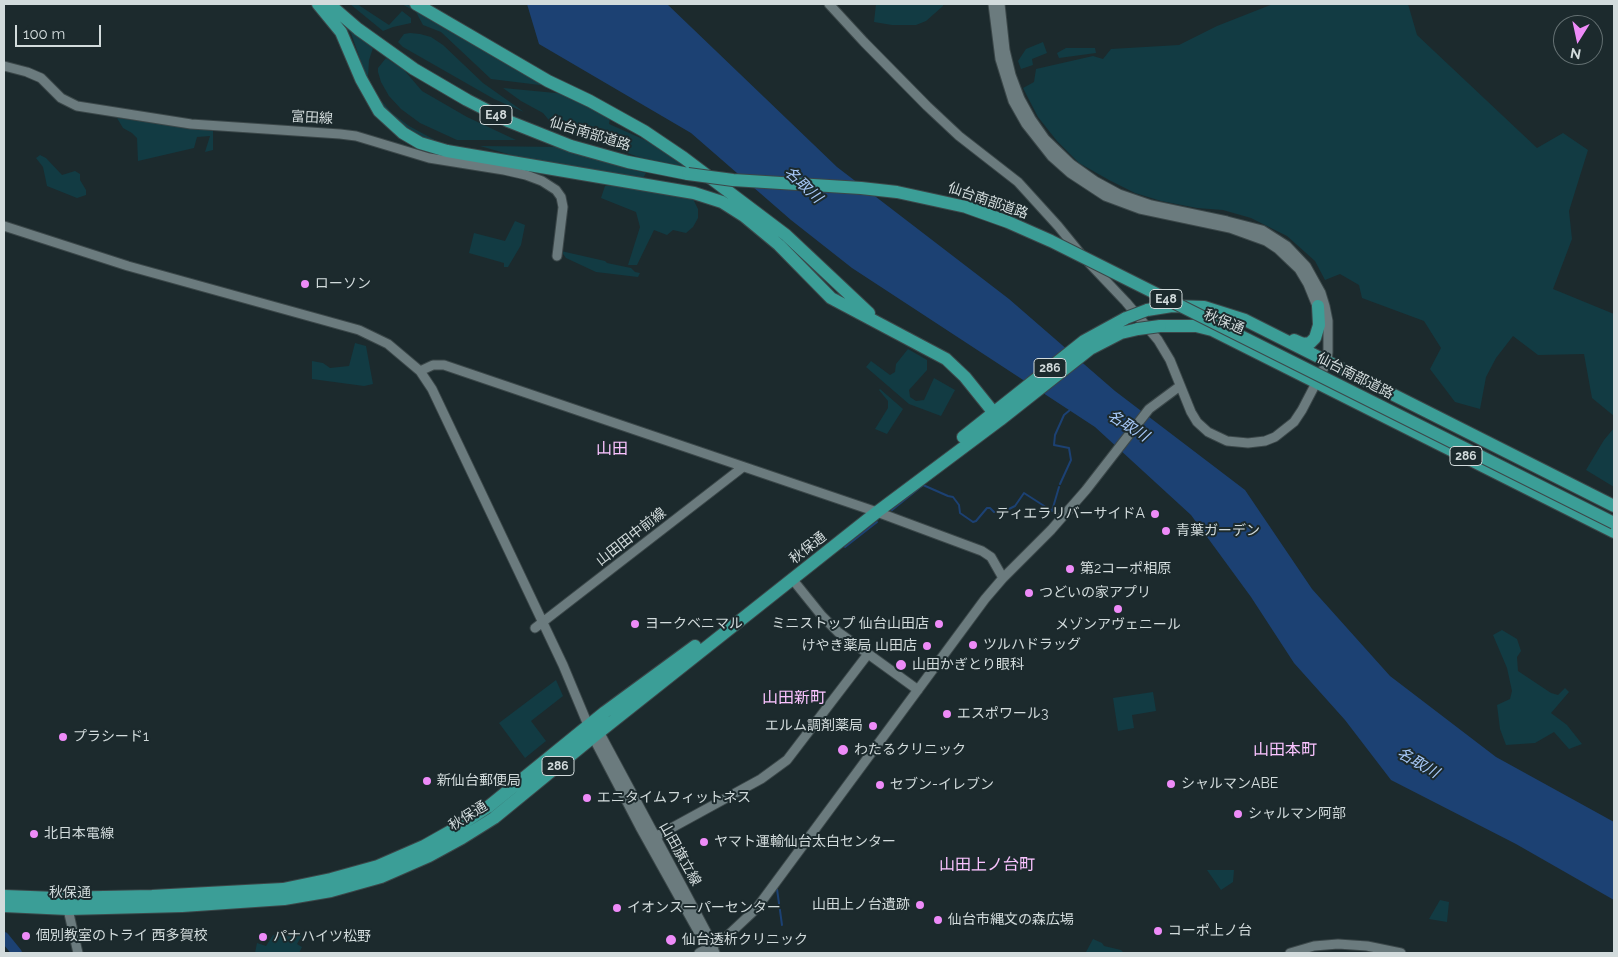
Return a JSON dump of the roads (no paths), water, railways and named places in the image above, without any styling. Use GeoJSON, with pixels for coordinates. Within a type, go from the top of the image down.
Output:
{"type":"FeatureCollection","features":[{"type":"Feature","properties":{"kind":"highway"},"geometry":{"type":"LineString","coordinates":[[318,4],[342,32],[362,79],[379,111],[402,133],[420,143],[447,152],[694,193],[722,202],[744,216],[778,245],[831,298],[946,359],[965,377],[997,416]]}},
{"type":"Feature","properties":{"kind":"highway","name":"仙台南部道路"},"geometry":{"type":"LineString","coordinates":[[329,4],[358,29],[414,69],[508,121],[571,146],[628,162],[688,174],[733,180],[897,192],[966,207],[1008,222],[1051,241],[1614,523]]}},
{"type":"Feature","properties":{"kind":"highway"},"geometry":{"type":"LineString","coordinates":[[416,4],[548,81],[590,101],[644,131],[684,158],[786,236],[884,327]]}},
{"type":"Feature","properties":{"kind":"highway","name":"秋保通"},"geometry":{"type":"LineString","coordinates":[[594,729],[613,706],[873,511],[1087,345],[1126,318],[1147,310],[1172,306],[1204,306],[1252,324],[1614,506]]}},
{"type":"Feature","properties":{"kind":"highway"},"geometry":{"type":"LineString","coordinates":[[1252,324],[1263,326],[1303,344],[1310,343],[1318,333],[1318,306]]}},
{"type":"Feature","properties":{"kind":"highway","name":"秋保通"},"geometry":{"type":"LineString","coordinates":[[1087,345],[1121,333],[1160,326],[1196,326],[1212,330],[1614,532]]}},
{"type":"Feature","properties":{"kind":"highway","name":"秋保通"},"geometry":{"type":"LineString","coordinates":[[4,906],[67,903],[182,906],[284,900],[331,891],[381,877],[429,856],[494,818],[594,729],[793,580],[873,511]]}},
{"type":"Feature","properties":{"kind":"highway","name":"秋保通"},"geometry":{"type":"LineString","coordinates":[[4,896],[67,903]]}},
{"type":"Feature","properties":{"kind":"street"},"geometry":{"type":"LineString","coordinates":[[829,4],[927,106],[959,136],[1018,182],[1126,302],[1158,340],[1170,360],[1191,412],[1197,422],[1208,432],[1227,441],[1242,444],[1264,441],[1275,437],[1294,422],[1302,410],[1316,383],[1324,360],[1328,321],[1321,293],[1306,266],[1276,237],[1248,226],[1151,205],[1119,194],[1095,181],[1071,164],[1045,138],[1024,105],[1011,75],[1005,50],[1000,4]]}},
{"type":"Feature","properties":{"kind":"street"},"geometry":{"type":"LineString","coordinates":[[993,4],[1000,59],[1013,101],[1026,124],[1052,157],[1070,173],[1105,196],[1140,209],[1230,228],[1266,241],[1278,249],[1299,269],[1318,306],[1323,330],[1324,360]]}},
{"type":"Feature","properties":{"kind":"street","name":"富田線"},"geometry":{"type":"LineString","coordinates":[[4,66],[41,78],[61,98],[77,106],[190,124],[348,135],[429,158],[526,175],[542,181],[556,190],[561,197],[563,207],[557,256]]}},
{"type":"Feature","properties":{"kind":"street"},"geometry":{"type":"LineString","coordinates":[[4,226],[128,266],[359,330],[388,344],[420,371],[432,389],[539,625],[594,729]]}},
{"type":"Feature","properties":{"kind":"street"},"geometry":{"type":"LineString","coordinates":[[420,371],[434,365],[444,365],[873,511],[982,551],[991,557],[1003,578]]}},
{"type":"Feature","properties":{"kind":"street"},"geometry":{"type":"LineString","coordinates":[[700,953],[713,950],[756,909],[890,726],[1003,578],[1051,530],[1108,463],[1150,409],[1180,386]]}},
{"type":"Feature","properties":{"kind":"street","name":"山田田中前線"},"geometry":{"type":"LineString","coordinates":[[539,625],[743,467]]}},
{"type":"Feature","properties":{"kind":"street"},"geometry":{"type":"LineString","coordinates":[[793,580],[823,618],[838,632],[918,690]]}},
{"type":"Feature","properties":{"kind":"street"},"geometry":{"type":"LineString","coordinates":[[655,837],[761,779],[787,760],[868,654]]}},
{"type":"Feature","properties":{"kind":"street","name":"山田旗立線"},"geometry":{"type":"LineString","coordinates":[[594,729],[709,937],[713,950]]}},
{"type":"Feature","properties":{"kind":"street","name":"山田旗立線"},"geometry":{"type":"LineString","coordinates":[[594,729],[640,828],[703,940],[713,950]]}},
{"type":"Feature","properties":{"kind":"street"},"geometry":{"type":"LineString","coordinates":[[67,903],[78,953]]}},
{"type":"Feature","properties":{"kind":"street"},"geometry":{"type":"LineString","coordinates":[[1290,953],[1314,946],[1338,944],[1367,946],[1402,953]]}},
{"type":"Feature","properties":{"kind":"water","name":"名取川"},"geometry":{"type":"Polygon","coordinates":[[[527,4],[667,4],[837,167],[1009,299],[1115,391],[1245,490],[1312,589],[1390,676],[1496,757],[1614,822],[1614,900],[1516,844],[1391,780],[1345,720],[1294,663],[1251,597],[1191,515],[1095,427],[852,268],[791,220],[691,133],[539,44],[527,4]]]}},
{"type":"Feature","properties":{"kind":"waterway"},"geometry":{"type":"LineString","coordinates":[[1060,484],[1071,460],[1069,448],[1054,445],[1055,435],[1064,415],[1070,410]]}},
{"type":"Feature","properties":{"kind":"waterway"},"geometry":{"type":"LineString","coordinates":[[892,510],[923,485],[953,497],[959,505],[960,513],[973,522],[987,508],[994,512],[1003,512],[1015,506],[1024,493],[1052,511],[1059,487]]}},
{"type":"Feature","properties":{"kind":"waterway"},"geometry":{"type":"LineString","coordinates":[[845,547],[877,522]]}},
{"type":"Feature","properties":{"kind":"waterway"},"geometry":{"type":"LineString","coordinates":[[777,889],[782,925]]}},
{"type":"Feature","properties":{"kind":"waterway"},"geometry":{"type":"LineString","coordinates":[[4,937],[17,953]]}},
{"type":"Feature","properties":{"kind":"place","name":"ローソン"},"geometry":{"type":"Point","coordinates":[305,284]}},
{"type":"Feature","properties":{"kind":"place","name":"ティエラリバーサイドA"},"geometry":{"type":"Point","coordinates":[1155,514]}},
{"type":"Feature","properties":{"kind":"place","name":"青葉ガーデン"},"geometry":{"type":"Point","coordinates":[1166,531]}},
{"type":"Feature","properties":{"kind":"place","name":"第2コーポ相原"},"geometry":{"type":"Point","coordinates":[1070,569]}},
{"type":"Feature","properties":{"kind":"place","name":"つどいの家アプリ"},"geometry":{"type":"Point","coordinates":[1029,593]}},
{"type":"Feature","properties":{"kind":"place","name":"メゾンアヴェニール"},"geometry":{"type":"Point","coordinates":[1118,609]}},
{"type":"Feature","properties":{"kind":"place","name":"ヨークベニマル"},"geometry":{"type":"Point","coordinates":[635,624]}},
{"type":"Feature","properties":{"kind":"place","name":"ミニストップ 仙台山田店"},"geometry":{"type":"Point","coordinates":[939,624]}},
{"type":"Feature","properties":{"kind":"place","name":"ツルハドラッグ"},"geometry":{"type":"Point","coordinates":[973,645]}},
{"type":"Feature","properties":{"kind":"place","name":"けやき薬局 山田店"},"geometry":{"type":"Point","coordinates":[927,646]}},
{"type":"Feature","properties":{"kind":"place","name":"山田かぎとり眼科"},"geometry":{"type":"Point","coordinates":[901,665]}},
{"type":"Feature","properties":{"kind":"place","name":"エスポワール3"},"geometry":{"type":"Point","coordinates":[947,714]}},
{"type":"Feature","properties":{"kind":"place","name":"エルム調剤薬局"},"geometry":{"type":"Point","coordinates":[873,726]}},
{"type":"Feature","properties":{"kind":"place","name":"プラシード1"},"geometry":{"type":"Point","coordinates":[63,737]}},
{"type":"Feature","properties":{"kind":"place","name":"わたるクリニック"},"geometry":{"type":"Point","coordinates":[843,750]}},
{"type":"Feature","properties":{"kind":"place","name":"新仙台郵便局"},"geometry":{"type":"Point","coordinates":[427,781]}},
{"type":"Feature","properties":{"kind":"place","name":"シャルマンABE"},"geometry":{"type":"Point","coordinates":[1171,784]}},
{"type":"Feature","properties":{"kind":"place","name":"セブン-イレブン"},"geometry":{"type":"Point","coordinates":[880,785]}},
{"type":"Feature","properties":{"kind":"place","name":"エニタイムフィットネス"},"geometry":{"type":"Point","coordinates":[587,798]}},
{"type":"Feature","properties":{"kind":"place","name":"シャルマン阿部"},"geometry":{"type":"Point","coordinates":[1238,814]}},
{"type":"Feature","properties":{"kind":"place","name":"北日本電線"},"geometry":{"type":"Point","coordinates":[34,834]}},
{"type":"Feature","properties":{"kind":"place","name":"ヤマト運輸仙台太白センター"},"geometry":{"type":"Point","coordinates":[704,842]}},
{"type":"Feature","properties":{"kind":"place","name":"山田上ノ台遺跡"},"geometry":{"type":"Point","coordinates":[920,905]}},
{"type":"Feature","properties":{"kind":"place","name":"イオンスーパーセンター"},"geometry":{"type":"Point","coordinates":[617,908]}},
{"type":"Feature","properties":{"kind":"place","name":"仙台市縄文の森広場"},"geometry":{"type":"Point","coordinates":[938,920]}},
{"type":"Feature","properties":{"kind":"place","name":"コーポ上ノ台"},"geometry":{"type":"Point","coordinates":[1158,931]}},
{"type":"Feature","properties":{"kind":"place","name":"個別教室のトライ 西多賀校"},"geometry":{"type":"Point","coordinates":[26,936]}},
{"type":"Feature","properties":{"kind":"place","name":"パナハイツ松野"},"geometry":{"type":"Point","coordinates":[263,937]}},
{"type":"Feature","properties":{"kind":"place","name":"仙台透析クリニック"},"geometry":{"type":"Point","coordinates":[671,940]}},
{"type":"Feature","properties":{"kind":"district","name":"山田"},"geometry":{"type":"Point","coordinates":[612,449]}},
{"type":"Feature","properties":{"kind":"district","name":"山田新町"},"geometry":{"type":"Point","coordinates":[794,698]}},
{"type":"Feature","properties":{"kind":"district","name":"山田本町"},"geometry":{"type":"Point","coordinates":[1285,750]}},
{"type":"Feature","properties":{"kind":"district","name":"山田上ノ台町"},"geometry":{"type":"Point","coordinates":[987,865]}}]}
